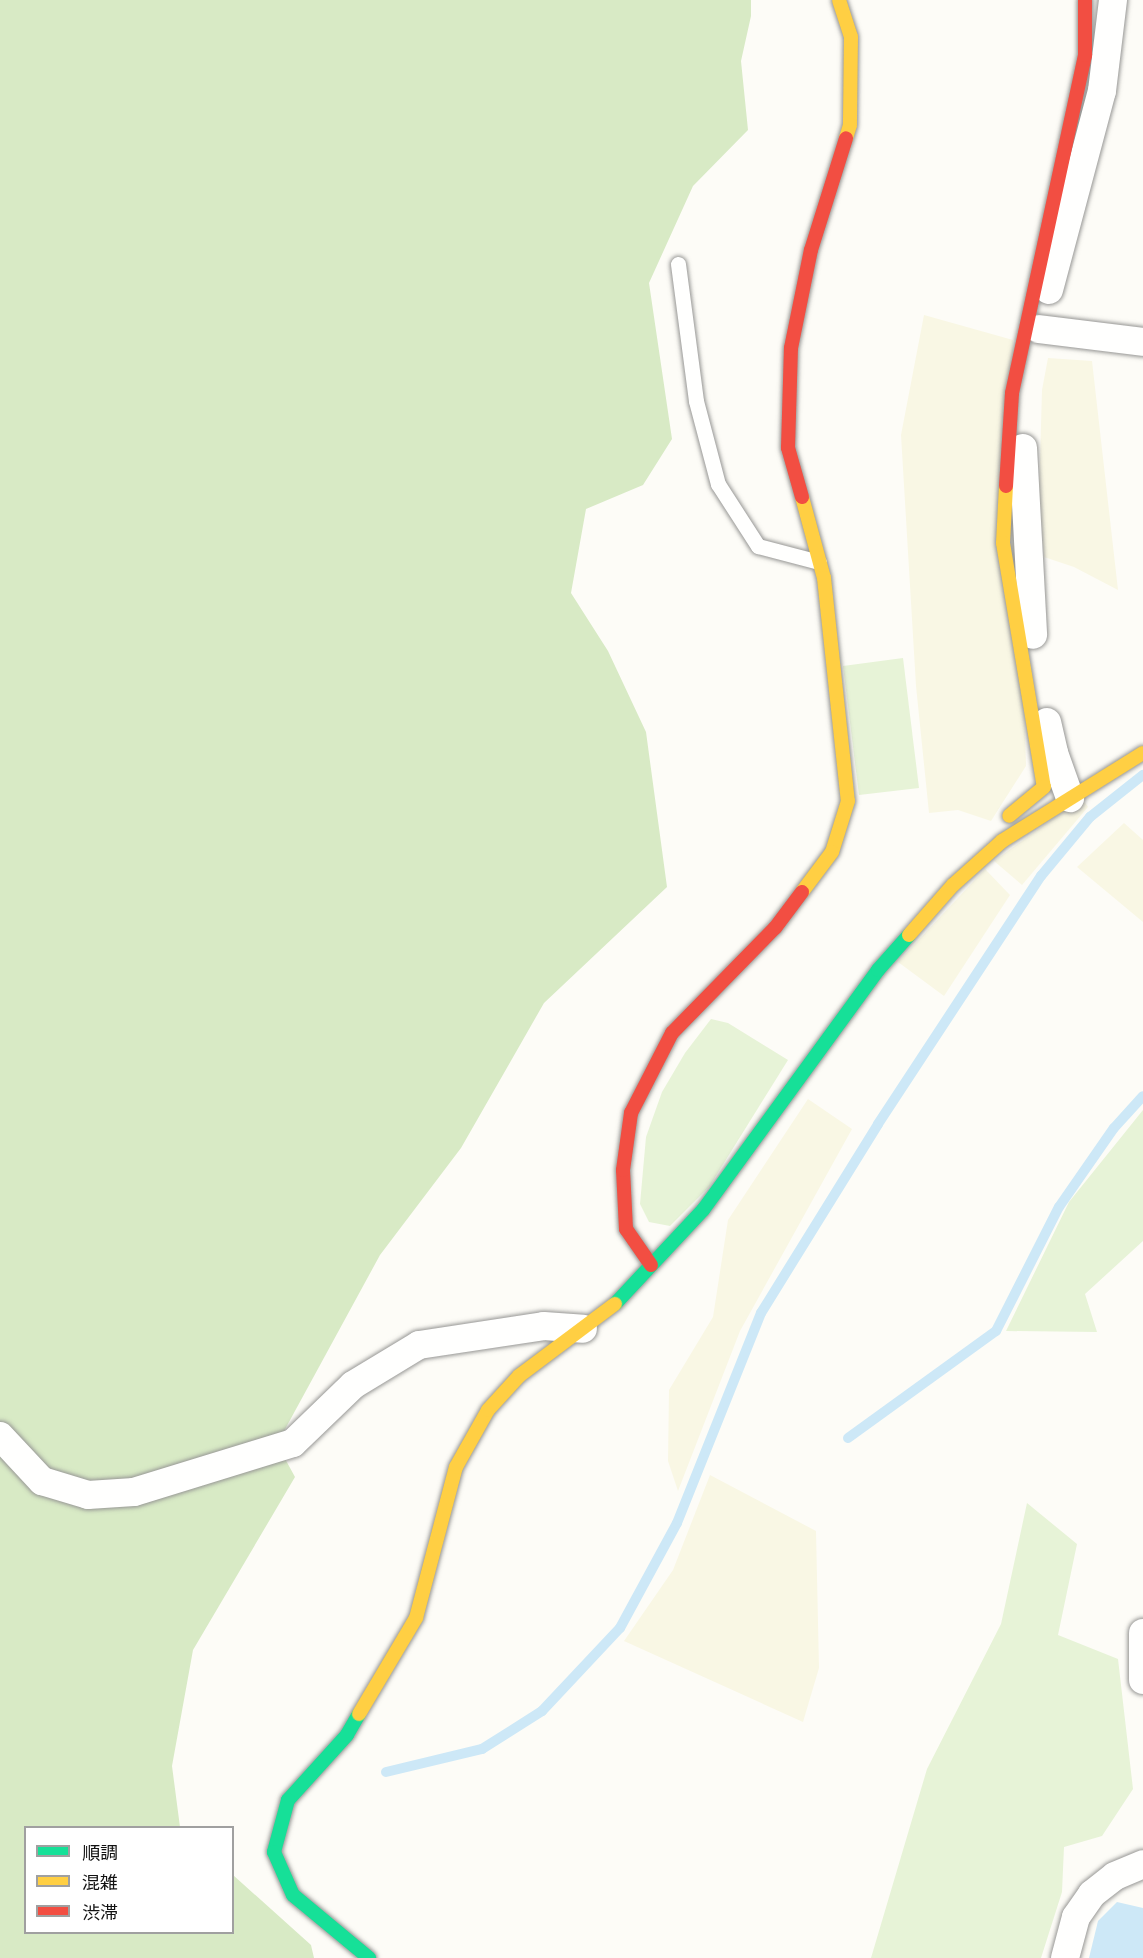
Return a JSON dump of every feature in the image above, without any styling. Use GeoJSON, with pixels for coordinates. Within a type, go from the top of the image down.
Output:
{"type":"FeatureCollection","features":[{"type":"Feature","properties":{"kind":"street"},"geometry":{"type":"LineString","coordinates":[[651,1265],[626,1229],[623,1170],[631,1113],[672,1033],[775,928],[832,852],[848,801],[819,562],[788,448],[791,348],[811,250],[850,125],[851,37],[838,0]]}},
{"type":"Feature","properties":{"kind":"street"},"geometry":{"type":"LineString","coordinates":[[991,851],[990,831],[1044,788],[1004,532],[1012,393],[1085,55],[1085,0]]}},
{"type":"Feature","properties":{"kind":"street"},"geometry":{"type":"LineString","coordinates":[[1070,798],[1054,753],[1036,663],[1028,592],[1024,402],[1040,328],[1101,91],[1113,0]]}},
{"type":"Feature","properties":{"kind":"street"},"geometry":{"type":"LineString","coordinates":[[1040,328],[1143,342]]}},
{"type":"Feature","properties":{"kind":"street"},"geometry":{"type":"LineString","coordinates":[[369,1958],[293,1895],[273,1852],[288,1800],[347,1735],[416,1617],[456,1467],[488,1410],[519,1376],[608,1311],[703,1210],[878,970],[953,885],[991,851],[1143,753]]}},
{"type":"Feature","properties":{"kind":"street"},"geometry":{"type":"LineString","coordinates":[[0,1436],[42,1481],[88,1495],[134,1492],[293,1443],[353,1385],[419,1345],[544,1326],[583,1329]]}},
{"type":"Feature","properties":{"kind":"street"},"geometry":{"type":"LineString","coordinates":[[1143,1634],[1143,1680]]}},
{"type":"Feature","properties":{"kind":"street"},"geometry":{"type":"LineString","coordinates":[[1065,1958],[1076,1917],[1092,1894],[1114,1876],[1143,1864]]}},
{"type":"Feature","properties":{"kind":"lane"},"geometry":{"type":"LineString","coordinates":[[678,264],[696,401],[718,484],[758,546],[819,562]]}},
{"type":"Feature","properties":{"kind":"shaded area"},"geometry":{"type":"Polygon","coordinates":[[[924,315],[1013,340],[1026,766],[991,821],[958,810],[929,813],[916,686],[901,435],[924,315]]]}},
{"type":"Feature","properties":{"kind":"shaded area"},"geometry":{"type":"Polygon","coordinates":[[[1048,358],[1092,361],[1118,590],[1074,567],[1044,557],[1039,495],[1042,390],[1048,358]]]}},
{"type":"Feature","properties":{"kind":"shaded area"},"geometry":{"type":"Polygon","coordinates":[[[1082,798],[1088,807],[1022,885],[994,861],[1082,798]]]}},
{"type":"Feature","properties":{"kind":"shaded area"},"geometry":{"type":"Polygon","coordinates":[[[1124,823],[1143,840],[1143,922],[1077,867],[1124,823]]]}},
{"type":"Feature","properties":{"kind":"shaded area"},"geometry":{"type":"Polygon","coordinates":[[[985,869],[1010,895],[944,996],[898,962],[985,869]]]}},
{"type":"Feature","properties":{"kind":"shaded area"},"geometry":{"type":"Polygon","coordinates":[[[808,1099],[852,1129],[740,1331],[678,1491],[668,1461],[669,1390],[713,1317],[728,1220],[808,1099]]]}},
{"type":"Feature","properties":{"kind":"shaded area"},"geometry":{"type":"Polygon","coordinates":[[[710,1475],[816,1531],[819,1668],[803,1722],[624,1641],[673,1570],[710,1475]]]}},
{"type":"Feature","properties":{"kind":"green space"},"geometry":{"type":"Polygon","coordinates":[[[0,0],[751,0],[751,16],[741,61],[748,130],[693,186],[649,283],[672,439],[643,485],[586,509],[571,593],[608,651],[646,732],[667,887],[544,1003],[461,1148],[380,1255],[277,1444],[295,1477],[193,1650],[172,1766],[180,1826],[24,1826],[24,1934],[234,1934],[234,1876],[311,1945],[314,1958],[0,1958],[0,0]]]}},
{"type":"Feature","properties":{"kind":"green space"},"geometry":{"type":"Polygon","coordinates":[[[903,658],[919,788],[859,795],[843,666],[903,658]]]}},
{"type":"Feature","properties":{"kind":"green space"},"geometry":{"type":"Polygon","coordinates":[[[711,1019],[728,1023],[788,1060],[709,1187],[670,1226],[649,1222],[640,1204],[646,1137],[662,1092],[685,1053],[711,1019]]]}},
{"type":"Feature","properties":{"kind":"green space"},"geometry":{"type":"Polygon","coordinates":[[[1143,1110],[1143,1241],[1085,1294],[1097,1332],[1006,1331],[1069,1202],[1143,1110]]]}},
{"type":"Feature","properties":{"kind":"green space"},"geometry":{"type":"Polygon","coordinates":[[[1027,1503],[1077,1544],[1058,1635],[1118,1659],[1133,1789],[1102,1836],[1064,1847],[1062,1892],[1041,1958],[871,1958],[927,1769],[1001,1624],[1027,1503]]]}},
{"type":"Feature","properties":{"kind":"water"},"geometry":{"type":"Polygon","coordinates":[[[1117,1902],[1143,1908],[1143,1958],[1089,1958],[1098,1921],[1117,1902]]]}},
{"type":"Feature","properties":{"kind":"waterway"},"geometry":{"type":"LineString","coordinates":[[386,1772],[482,1749],[542,1711],[620,1628],[677,1523],[761,1313],[878,1124],[1041,876],[1090,817],[1143,775]]}},
{"type":"Feature","properties":{"kind":"waterway"},"geometry":{"type":"LineString","coordinates":[[848,1438],[996,1331],[1059,1207],[1114,1128],[1143,1096]]}},
{"type":"Feature","properties":{"kind":"traffic: fast"},"geometry":{"type":"LineString","coordinates":[[615,1304],[703,1210],[878,970],[909,935]]}},
{"type":"Feature","properties":{"kind":"traffic: fast"},"geometry":{"type":"LineString","coordinates":[[359,1714],[347,1735],[288,1800],[274,1852],[293,1895],[369,1958]]}},
{"type":"Feature","properties":{"kind":"traffic: slow"},"geometry":{"type":"LineString","coordinates":[[839,0],[851,37],[850,125],[846,138]]}},
{"type":"Feature","properties":{"kind":"traffic: slow"},"geometry":{"type":"LineString","coordinates":[[1006,486],[1003,543],[1044,787],[1009,816]]}},
{"type":"Feature","properties":{"kind":"traffic: slow"},"geometry":{"type":"LineString","coordinates":[[802,497],[824,578],[848,801],[832,852],[802,892]]}},
{"type":"Feature","properties":{"kind":"traffic: slow"},"geometry":{"type":"LineString","coordinates":[[909,935],[953,885],[1002,841],[1143,753]]}},
{"type":"Feature","properties":{"kind":"traffic: slow"},"geometry":{"type":"LineString","coordinates":[[359,1714],[416,1618],[456,1467],[488,1410],[519,1376],[615,1304]]}},
{"type":"Feature","properties":{"kind":"traffic: jam"},"geometry":{"type":"LineString","coordinates":[[1006,486],[1012,393],[1085,55],[1085,0]]}},
{"type":"Feature","properties":{"kind":"traffic: jam"},"geometry":{"type":"LineString","coordinates":[[802,497],[788,448],[791,348],[811,250],[846,138]]}},
{"type":"Feature","properties":{"kind":"traffic: jam"},"geometry":{"type":"LineString","coordinates":[[651,1265],[626,1229],[623,1170],[631,1113],[672,1033],[775,928],[802,892]]}}]}
